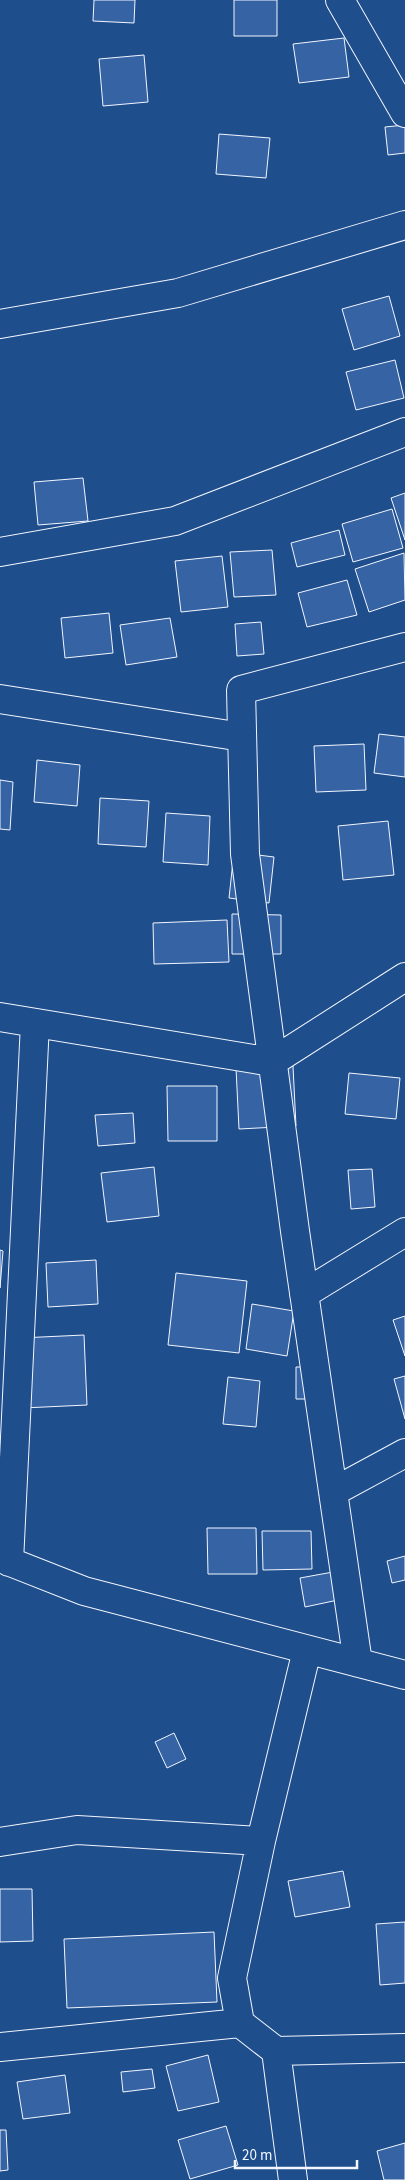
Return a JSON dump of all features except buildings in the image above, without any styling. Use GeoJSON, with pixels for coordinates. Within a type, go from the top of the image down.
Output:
{"type":"FeatureCollection","features":[{"type":"Feature","properties":{"kind":"street"},"geometry":{"type":"LineString","coordinates":[[340,0],[405,113]]}},
{"type":"Feature","properties":{"kind":"street"},"geometry":{"type":"LineString","coordinates":[[0,324],[178,293],[405,224]]}},
{"type":"Feature","properties":{"kind":"street"},"geometry":{"type":"LineString","coordinates":[[0,552],[175,521],[405,432]]}},
{"type":"Feature","properties":{"kind":"street"},"geometry":{"type":"LineString","coordinates":[[358,1663],[304,1294],[245,854],[241,690],[405,647]]}},
{"type":"Feature","properties":{"kind":"street"},"geometry":{"type":"LineString","coordinates":[[0,699],[242,737]]}},
{"type":"Feature","properties":{"kind":"street"},"geometry":{"type":"LineString","coordinates":[[0,1017],[272,1062],[405,977]]}},
{"type":"Feature","properties":{"kind":"street"},"geometry":{"type":"LineString","coordinates":[[35,1023],[4,1560],[84,1591],[405,1675]]}},
{"type":"Feature","properties":{"kind":"street"},"geometry":{"type":"LineString","coordinates":[[304,1294],[405,1232]]}},
{"type":"Feature","properties":{"kind":"street"},"geometry":{"type":"LineString","coordinates":[[333,1492],[405,1453]]}},
{"type":"Feature","properties":{"kind":"street"},"geometry":{"type":"LineString","coordinates":[[307,1650],[261,1841],[232,1978],[240,2023],[276,2051],[405,2048]]}},
{"type":"Feature","properties":{"kind":"street"},"geometry":{"type":"LineString","coordinates":[[0,1842],[77,1830],[261,1841]]}},
{"type":"Feature","properties":{"kind":"street"},"geometry":{"type":"LineString","coordinates":[[0,2047],[240,2023]]}},
{"type":"Feature","properties":{"kind":"street"},"geometry":{"type":"LineString","coordinates":[[276,2051],[293,2180]]}}]}
